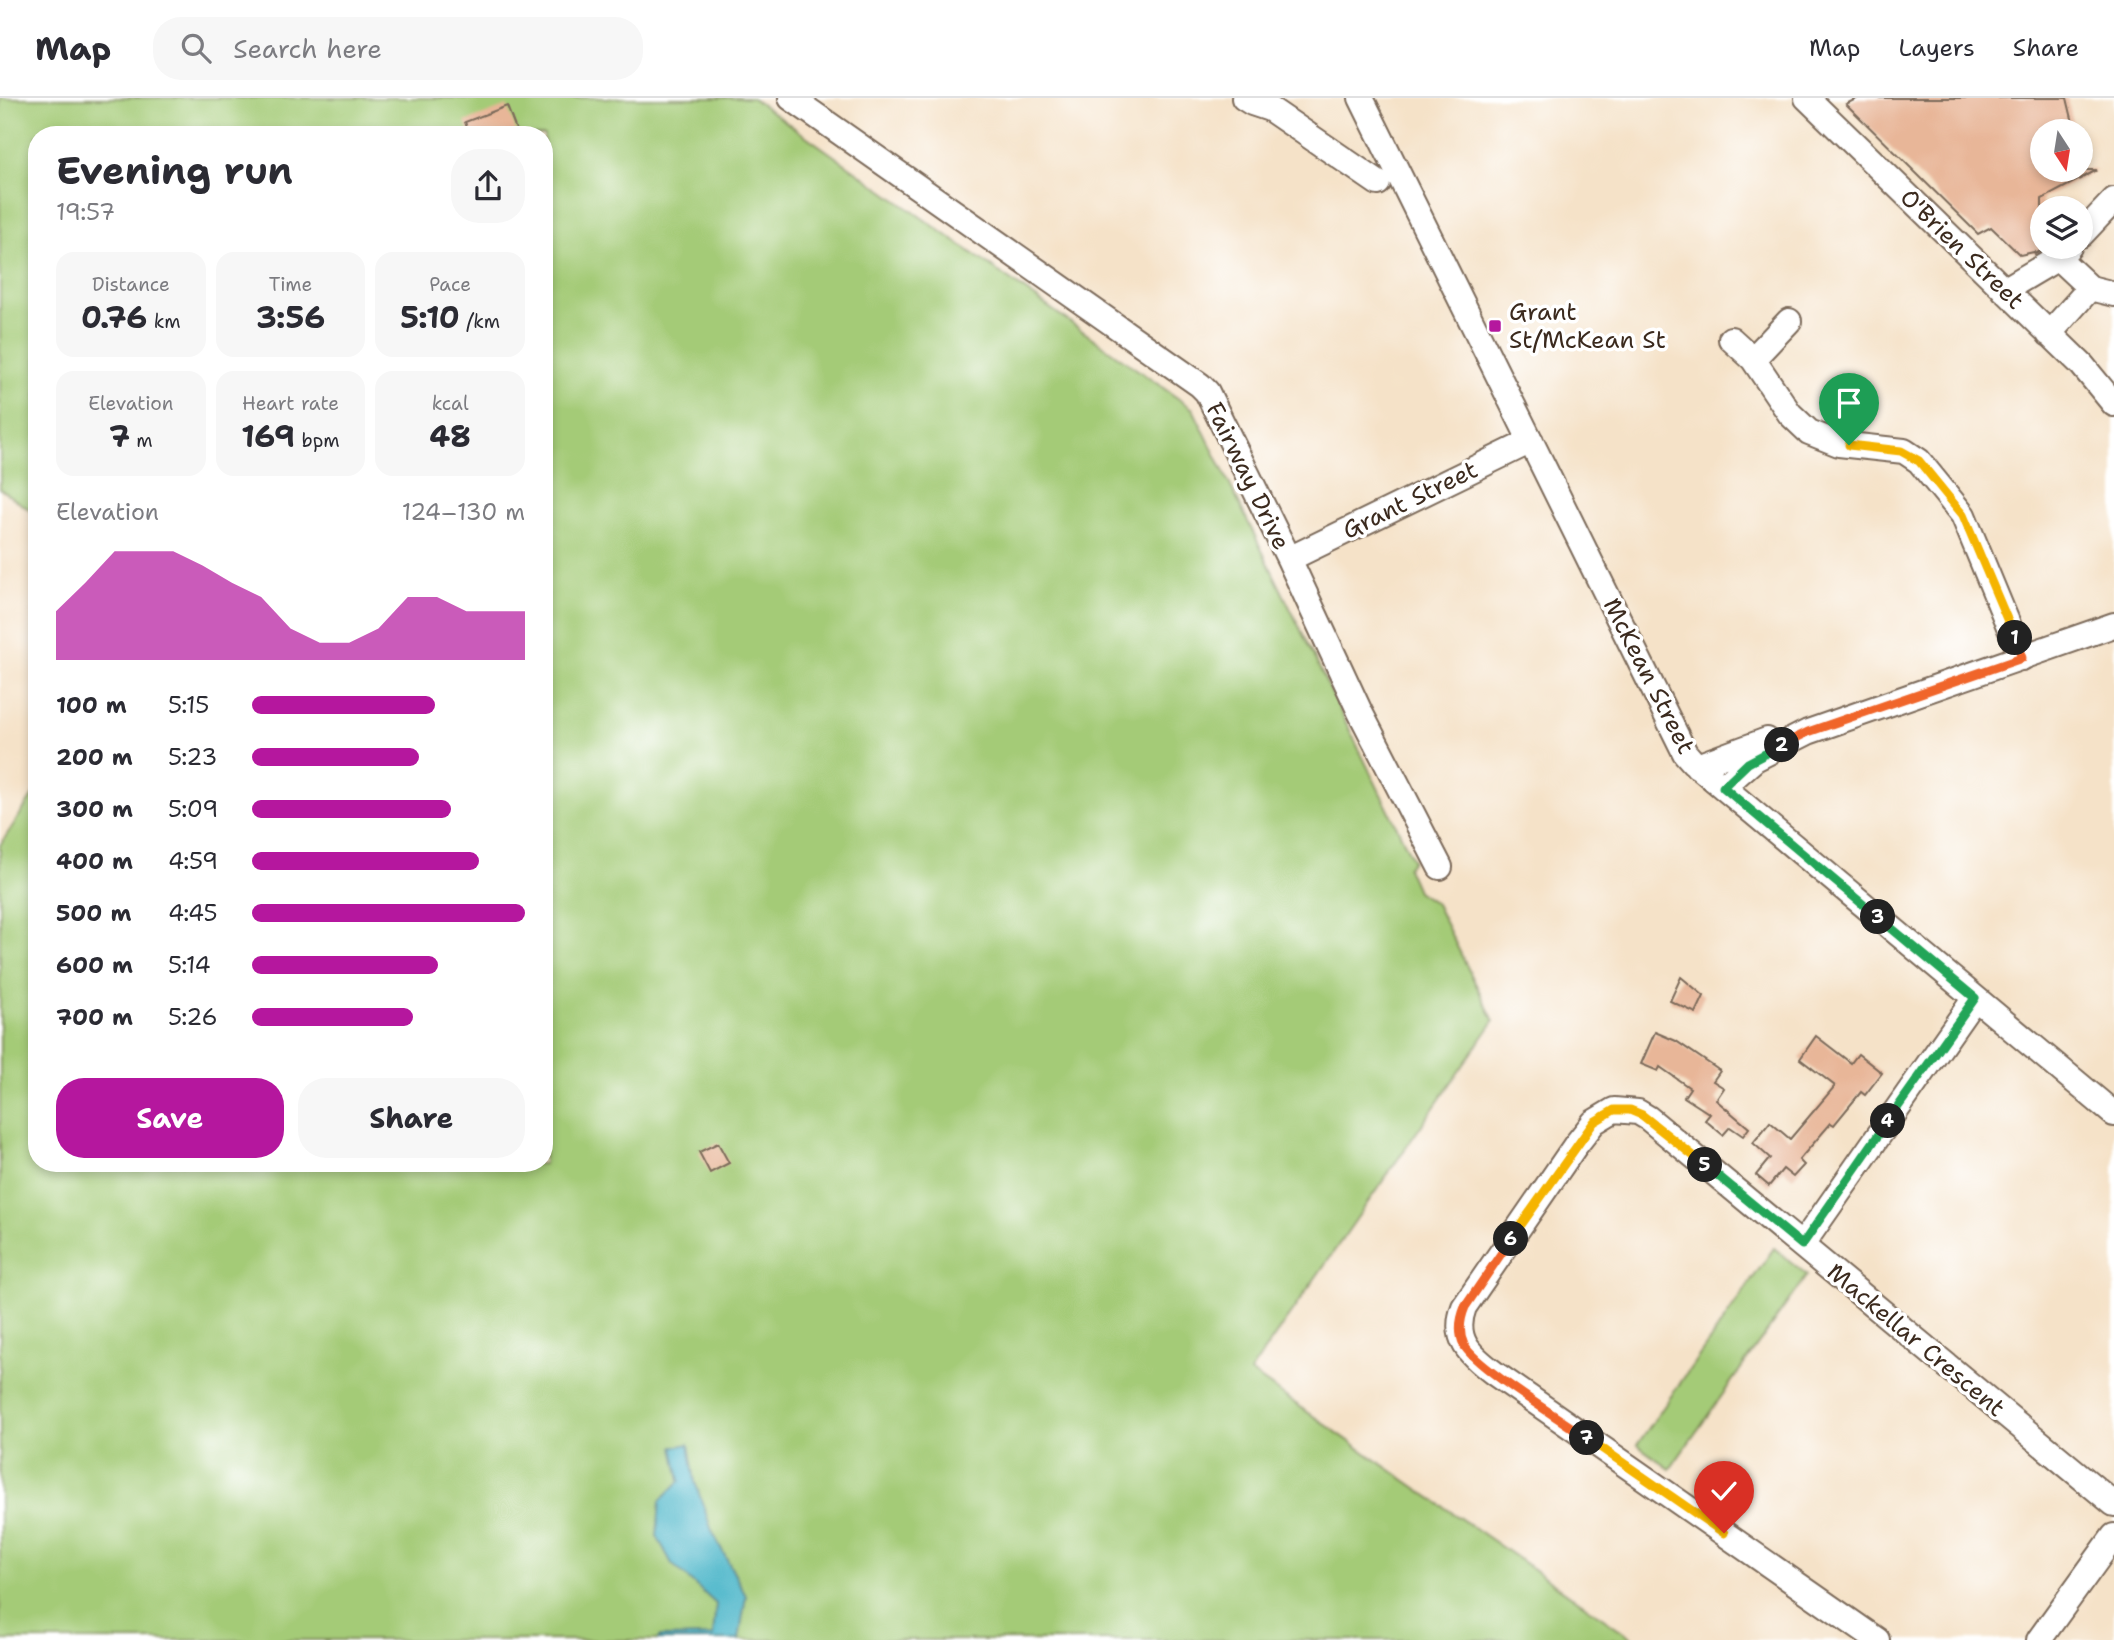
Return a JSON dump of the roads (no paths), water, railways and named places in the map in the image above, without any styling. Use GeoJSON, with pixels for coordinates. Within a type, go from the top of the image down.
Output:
{"type":"FeatureCollection","features":[{"type":"Feature","properties":{"kind":"street","name":"Fairway Drive"},"geometry":{"type":"LineString","coordinates":[[791,98],[1202,387],[1209,396],[1289,559],[1360,712],[1440,867]]}},
{"type":"Feature","properties":{"kind":"street"},"geometry":{"type":"LineString","coordinates":[[1244,98],[1270,109],[1378,183]]}},
{"type":"Feature","properties":{"kind":"street","name":"McKean Street"},"geometry":{"type":"LineString","coordinates":[[1361,98],[1685,753],[2114,1114]]}},
{"type":"Feature","properties":{"kind":"street","name":"O'Brien Street"},"geometry":{"type":"LineString","coordinates":[[1807,98],[2090,373],[2114,404]]}},
{"type":"Feature","properties":{"kind":"street"},"geometry":{"type":"LineString","coordinates":[[2093,222],[2114,200]]}},
{"type":"Feature","properties":{"kind":"street"},"geometry":{"type":"LineString","coordinates":[[2004,290],[2053,259]]}},
{"type":"Feature","properties":{"kind":"street"},"geometry":{"type":"LineString","coordinates":[[2069,259],[2090,288],[2114,294]]}},
{"type":"Feature","properties":{"kind":"street"},"geometry":{"type":"LineString","coordinates":[[2049,334],[2090,288]]}},
{"type":"Feature","properties":{"kind":"street"},"geometry":{"type":"LineString","coordinates":[[1753,359],[1790,321]]}},
{"type":"Feature","properties":{"kind":"street"},"geometry":{"type":"LineString","coordinates":[[1731,339],[1753,359],[1790,414],[1809,432],[1839,444],[1904,452],[1919,461],[1963,515],[2022,658]]}},
{"type":"Feature","properties":{"kind":"street","name":"Grant Street"},"geometry":{"type":"LineString","coordinates":[[1289,559],[1531,441]]}},
{"type":"Feature","properties":{"kind":"street"},"geometry":{"type":"LineString","coordinates":[[1698,766],[1749,745],[1808,732],[2114,625]]}},
{"type":"Feature","properties":{"kind":"street"},"geometry":{"type":"LineString","coordinates":[[1723,787],[1755,759],[1808,732]]}},
{"type":"Feature","properties":{"kind":"street"},"geometry":{"type":"LineString","coordinates":[[1802,1245],[1975,998]]}},
{"type":"Feature","properties":{"kind":"street","name":"Mackellar Crescent"},"geometry":{"type":"LineString","coordinates":[[1877,1640],[1480,1362],[1464,1345],[1460,1318],[1471,1296],[1567,1157],[1594,1122],[1614,1110],[1630,1110],[1648,1118],[2114,1504]]}},
{"type":"Feature","properties":{"kind":"street"},"geometry":{"type":"LineString","coordinates":[[2039,1640],[2114,1536]]}},
{"type":"Feature","properties":{"kind":"water"},"geometry":{"type":"Polygon","coordinates":[[[689,1444],[695,1482],[712,1531],[746,1596],[739,1640],[658,1640],[660,1637],[713,1636],[716,1604],[672,1564],[657,1536],[660,1501],[680,1481],[673,1447],[689,1444]]]}},
{"type":"Feature","properties":{"kind":"place","name":"Grant St/McKean St"},"geometry":{"type":"Point","coordinates":[1495,326]}}]}
